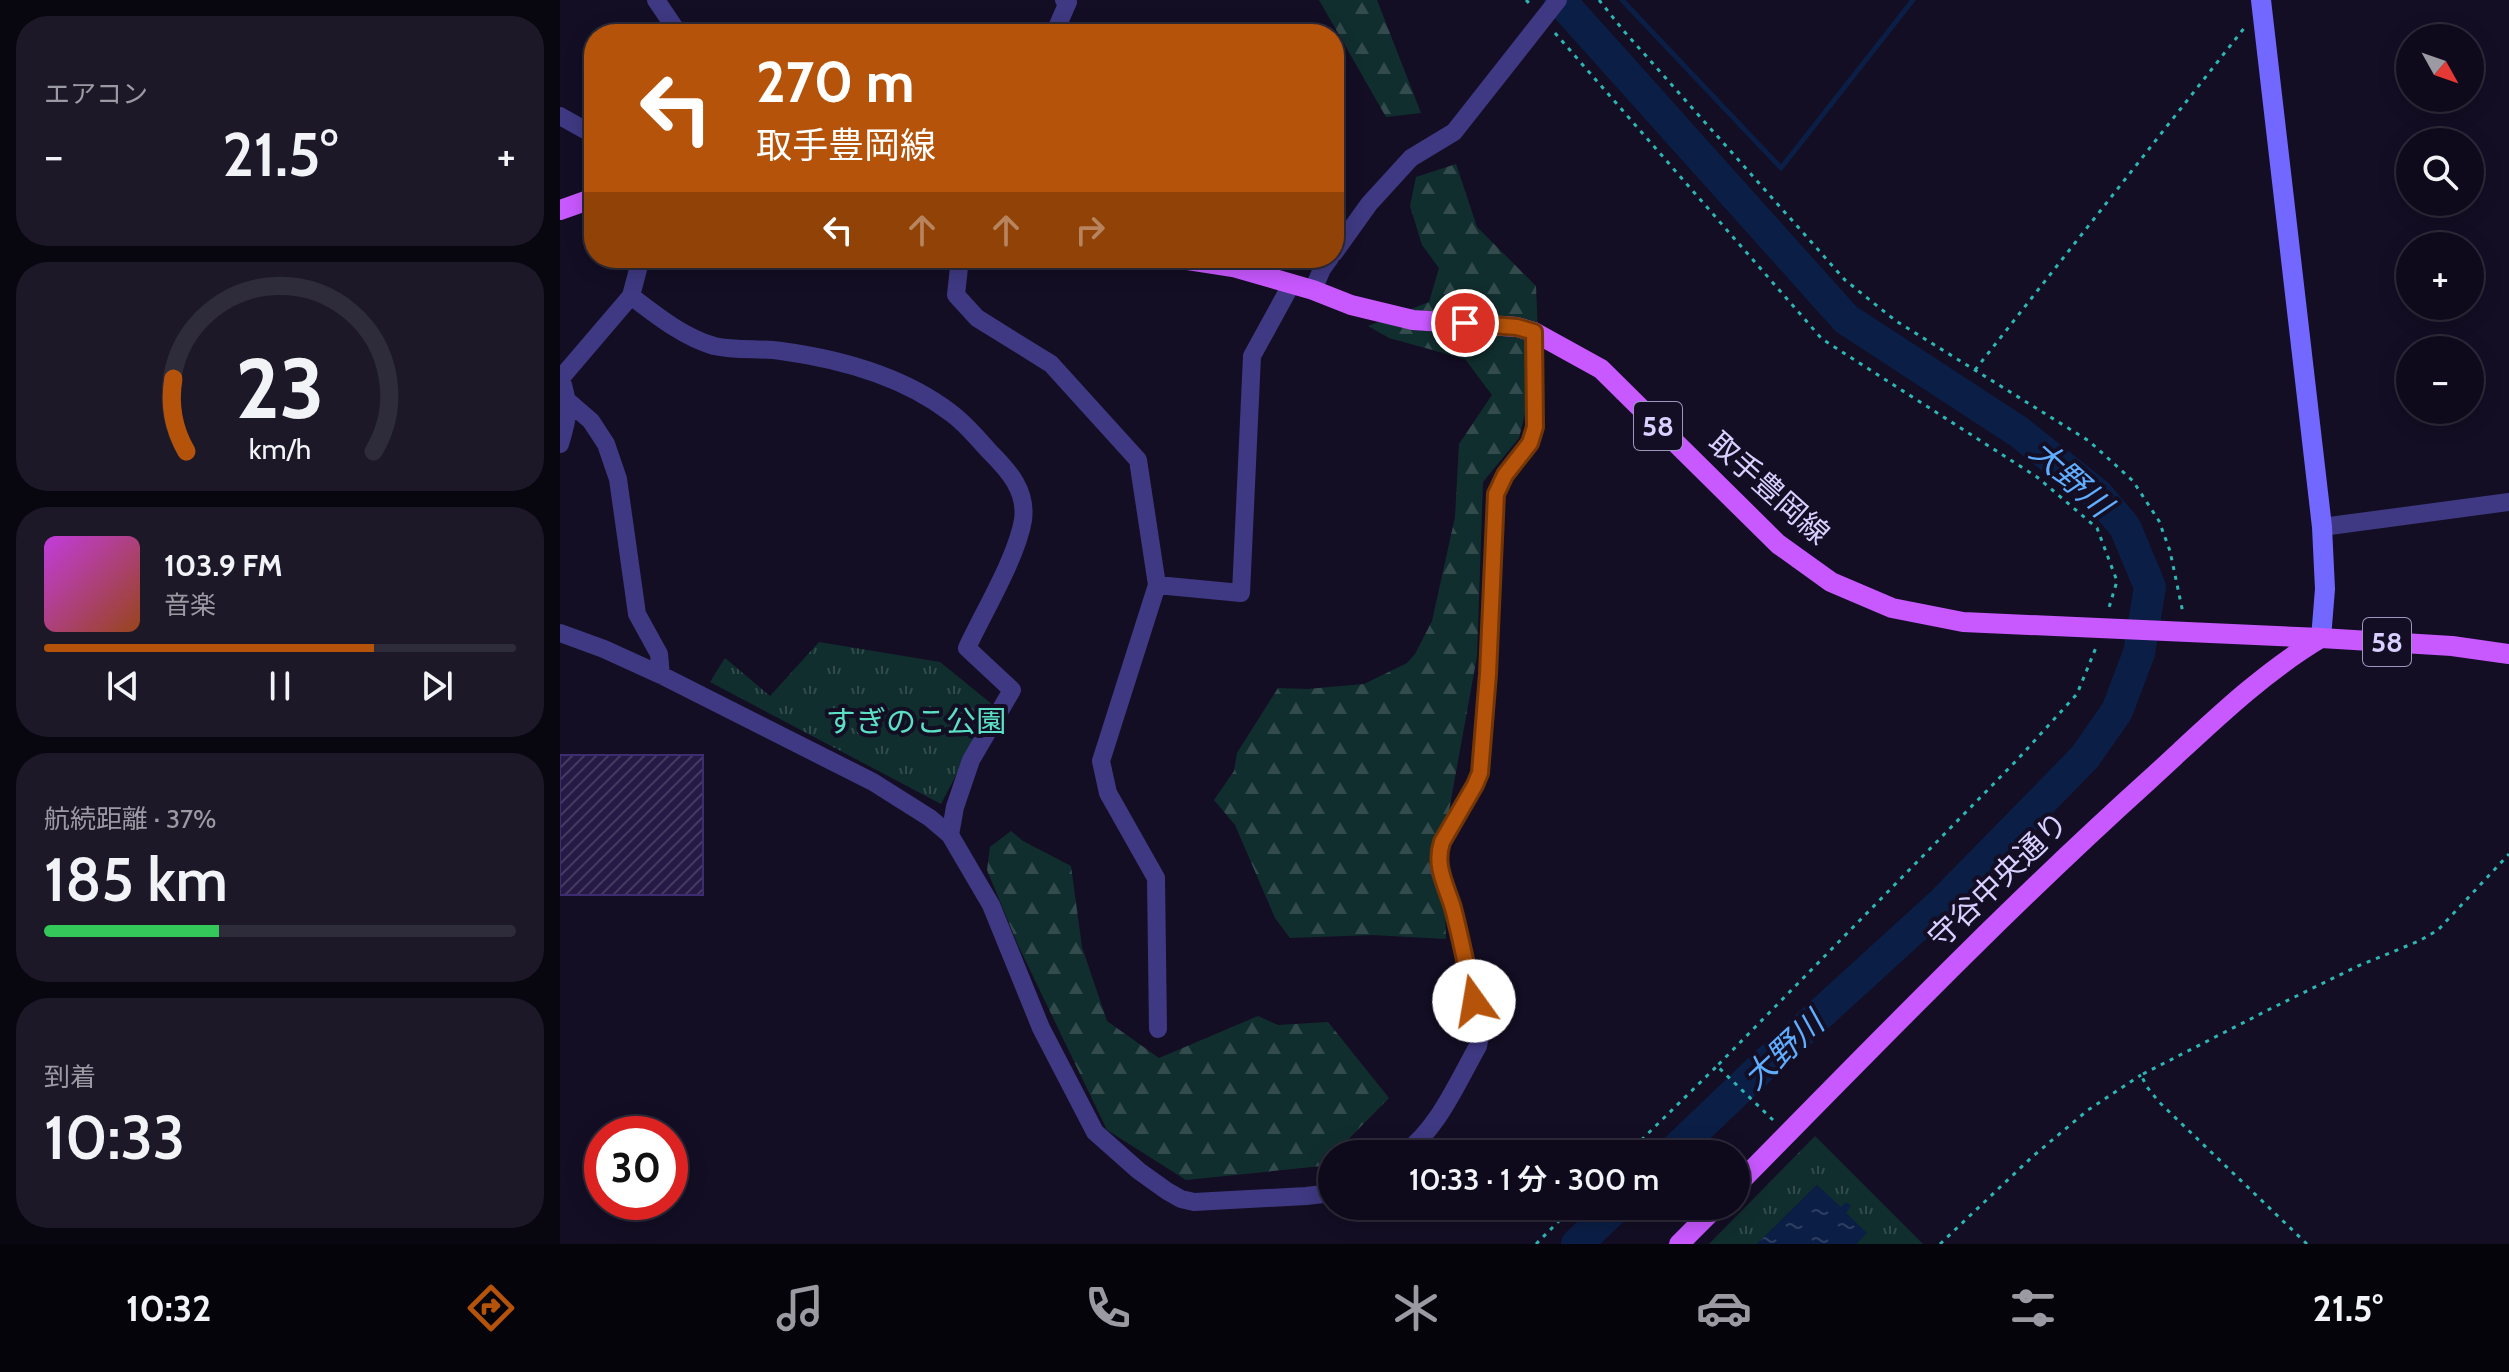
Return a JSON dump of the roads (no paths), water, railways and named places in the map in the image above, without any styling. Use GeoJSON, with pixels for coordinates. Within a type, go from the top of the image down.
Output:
{"type":"FeatureCollection","features":[{"type":"Feature","properties":{"kind":"main road"},"geometry":{"type":"LineString","coordinates":[[560,210],[584,202]]}},
{"type":"Feature","properties":{"kind":"main road","name":"取手豊岡線"},"geometry":{"type":"LineString","coordinates":[[1236,268],[1313,290],[1351,305],[1413,320],[1517,327],[1534,332],[1601,369],[1778,544],[1831,582],[1892,608],[1963,622],[2321,638],[2452,646],[2509,654]]}},
{"type":"Feature","properties":{"kind":"main road","name":"守谷中央通り"},"geometry":{"type":"LineString","coordinates":[[1750,1172],[1957,961],[2086,836],[2283,663],[2321,638]]}},
{"type":"Feature","properties":{"kind":"main road"},"geometry":{"type":"LineString","coordinates":[[1679,1244],[1703,1220]]}},
{"type":"Feature","properties":{"kind":"street"},"geometry":{"type":"LineString","coordinates":[[656,0],[672,24]]}},
{"type":"Feature","properties":{"kind":"street"},"geometry":{"type":"LineString","coordinates":[[1058,24],[1068,2],[1064,0]]}},
{"type":"Feature","properties":{"kind":"street"},"geometry":{"type":"LineString","coordinates":[[1344,239],[1369,204],[1411,158],[1454,132],[1558,0]]}},
{"type":"Feature","properties":{"kind":"street"},"geometry":{"type":"LineString","coordinates":[[2262,5],[2322,527],[2325,589],[2321,638]]}},
{"type":"Feature","properties":{"kind":"street"},"geometry":{"type":"LineString","coordinates":[[560,116],[584,129]]}},
{"type":"Feature","properties":{"kind":"street"},"geometry":{"type":"LineString","coordinates":[[560,444],[569,402],[560,378],[631,296],[638,268]]}},
{"type":"Feature","properties":{"kind":"street"},"geometry":{"type":"LineString","coordinates":[[959,268],[956,295],[977,318],[1051,364],[1138,460],[1157,585],[1101,761],[1108,793],[1156,878],[1158,1029]]}},
{"type":"Feature","properties":{"kind":"street"},"geometry":{"type":"LineString","coordinates":[[1313,290],[1323,268]]}},
{"type":"Feature","properties":{"kind":"street"},"geometry":{"type":"LineString","coordinates":[[1157,585],[1241,593],[1252,356],[1291,285]]}},
{"type":"Feature","properties":{"kind":"street"},"geometry":{"type":"LineString","coordinates":[[631,296],[692,337],[715,346],[822,357],[896,381],[954,415],[1002,463],[1022,492],[1023,519],[1014,548],[967,648],[1012,690],[971,760],[955,807],[950,835]]}},
{"type":"Feature","properties":{"kind":"street"},"geometry":{"type":"LineString","coordinates":[[1421,1140],[1478,1046],[1481,1031],[1453,908],[1439,870],[1439,852],[1480,773],[1496,494],[1505,475],[1530,443],[1535,427],[1534,332]]}},
{"type":"Feature","properties":{"kind":"street"},"geometry":{"type":"LineString","coordinates":[[569,402],[591,421],[606,444],[618,479],[637,614],[659,654],[661,675]]}},
{"type":"Feature","properties":{"kind":"street"},"geometry":{"type":"LineString","coordinates":[[2322,527],[2509,502]]}},
{"type":"Feature","properties":{"kind":"street"},"geometry":{"type":"LineString","coordinates":[[560,633],[661,675],[873,782],[930,818],[950,835],[991,905],[1041,1028],[1095,1132],[1139,1171],[1181,1199],[1194,1202],[1318,1195]]}},
{"type":"Feature","properties":{"kind":"water"},"geometry":{"type":"Polygon","coordinates":[[[1817,1185],[1841,1207],[1846,1202],[1851,1206],[1846,1213],[1867,1233],[1856,1244],[1757,1244],[1817,1185]]]}},
{"type":"Feature","properties":{"kind":"waterway","name":"大野川"},"geometry":{"type":"LineString","coordinates":[[1560,0],[1846,319],[2019,432],[2098,495],[2125,527],[2150,587],[2139,653],[2117,711],[2085,757],[1943,902],[1686,1140]]}},
{"type":"Feature","properties":{"kind":"waterway"},"geometry":{"type":"LineString","coordinates":[[1622,0],[1781,168],[1913,0]]}},
{"type":"Feature","properties":{"kind":"waterway","name":"大野川"},"geometry":{"type":"LineString","coordinates":[[1577,1244],[1602,1220]]}},
{"type":"Feature","properties":{"kind":"park label","name":"すぎのこ公園"},"geometry":{"type":"Point","coordinates":[916,721]}}]}
